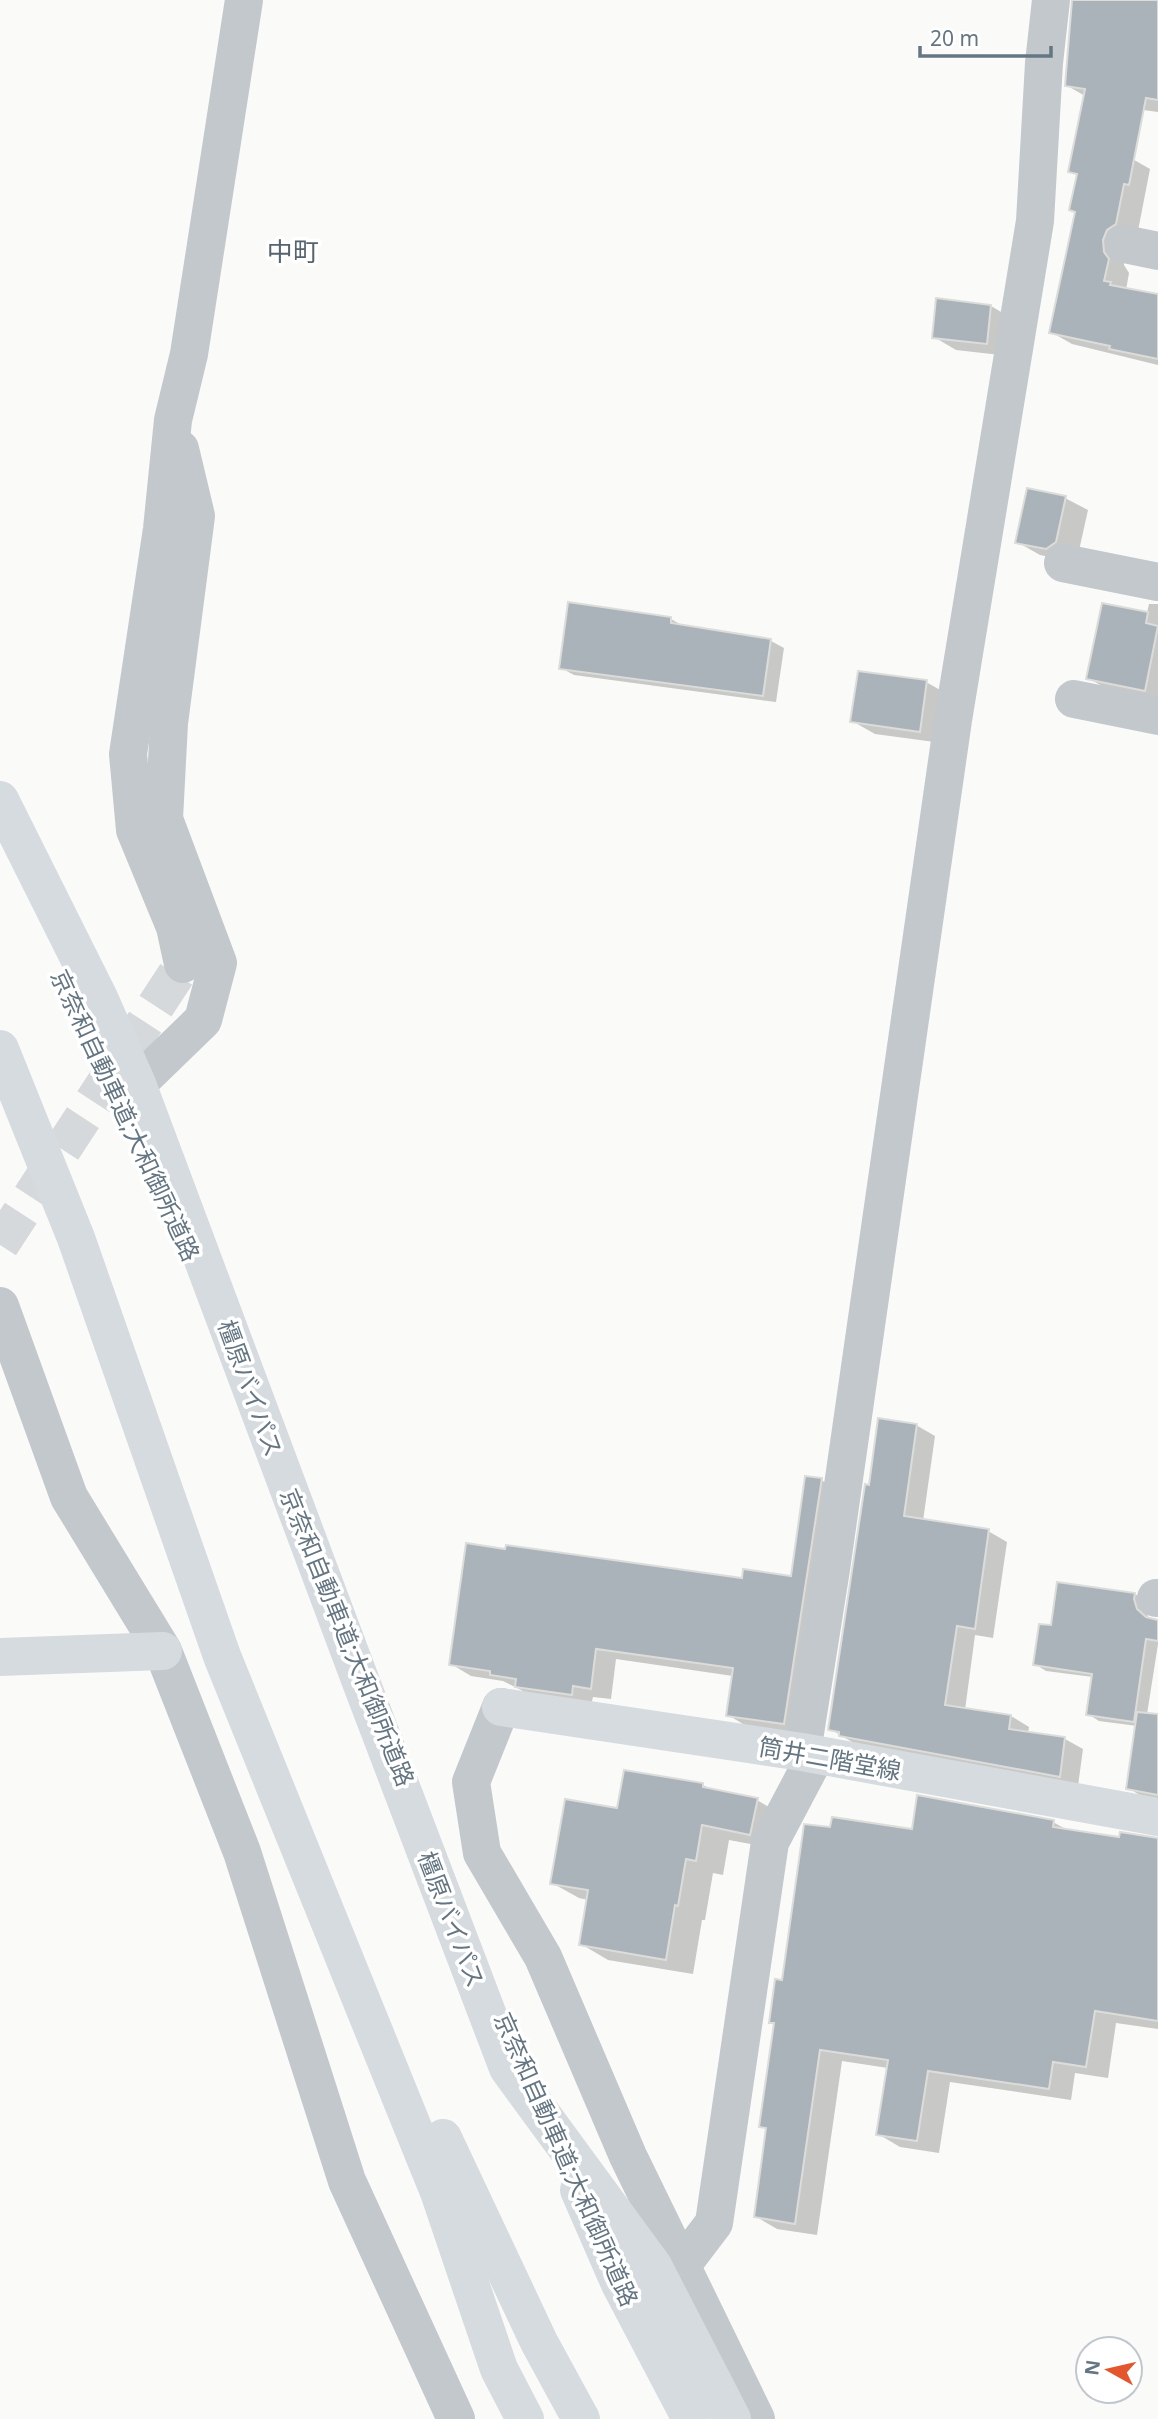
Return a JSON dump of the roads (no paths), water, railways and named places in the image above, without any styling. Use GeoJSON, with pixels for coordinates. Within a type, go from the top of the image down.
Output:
{"type":"FeatureCollection","features":[{"type":"Feature","properties":{"kind":"main road","name":"橿原バイパス"},"geometry":{"type":"LineString","coordinates":[[0,800],[99,998],[137,1084],[360,1682],[508,2067],[653,2266],[732,2419]]}},
{"type":"Feature","properties":{"kind":"main road","name":"京奈和自動車道;大和御所道路"},"geometry":{"type":"LineString","coordinates":[[0,857],[40,929],[163,1183],[529,2077],[620,2284],[691,2419]]}},
{"type":"Feature","properties":{"kind":"main road"},"geometry":{"type":"LineString","coordinates":[[0,1049],[76,1238],[222,1656],[439,2192],[499,2369],[524,2419]]}},
{"type":"Feature","properties":{"kind":"main road"},"geometry":{"type":"LineString","coordinates":[[0,1085],[56,1208],[440,2132],[539,2342],[581,2419]]}},
{"type":"Feature","properties":{"kind":"main road"},"geometry":{"type":"LineString","coordinates":[[0,1657],[163,1651]]}},
{"type":"Feature","properties":{"kind":"main road","name":"筒井二階堂線"},"geometry":{"type":"LineString","coordinates":[[501,1707],[809,1753],[1158,1817]]}},
{"type":"Feature","properties":{"kind":"street"},"geometry":{"type":"LineString","coordinates":[[183,964],[175,927],[135,830],[128,754],[162,529],[173,420],[189,355],[244,0]]}},
{"type":"Feature","properties":{"kind":"street"},"geometry":{"type":"LineString","coordinates":[[682,2265],[714,2223],[770,1842],[809,1753],[831,1569],[953,720],[1035,221],[1044,62],[1051,0]]}},
{"type":"Feature","properties":{"kind":"street"},"geometry":{"type":"LineString","coordinates":[[137,1084],[203,1020],[218,964],[164,819],[169,723],[196,516],[173,420]]}},
{"type":"Feature","properties":{"kind":"street"},"geometry":{"type":"LineString","coordinates":[[1063,562],[1158,582]]}},
{"type":"Feature","properties":{"kind":"street"},"geometry":{"type":"LineString","coordinates":[[1074,699],[1158,716]]}},
{"type":"Feature","properties":{"kind":"street"},"geometry":{"type":"LineString","coordinates":[[0,1306],[69,1497],[163,1651],[242,1852],[347,2181],[456,2419]]}},
{"type":"Feature","properties":{"kind":"street"},"geometry":{"type":"LineString","coordinates":[[501,1707],[471,1782],[482,1853],[543,1957],[628,2156],[756,2419]]}},
{"type":"Feature","properties":{"kind":"tunnel"},"geometry":{"type":"LineString","coordinates":[[0,1245],[183,964]]}},
{"type":"Feature","properties":{"kind":"district","name":"中町"},"geometry":{"type":"Point","coordinates":[293,251]}}]}
